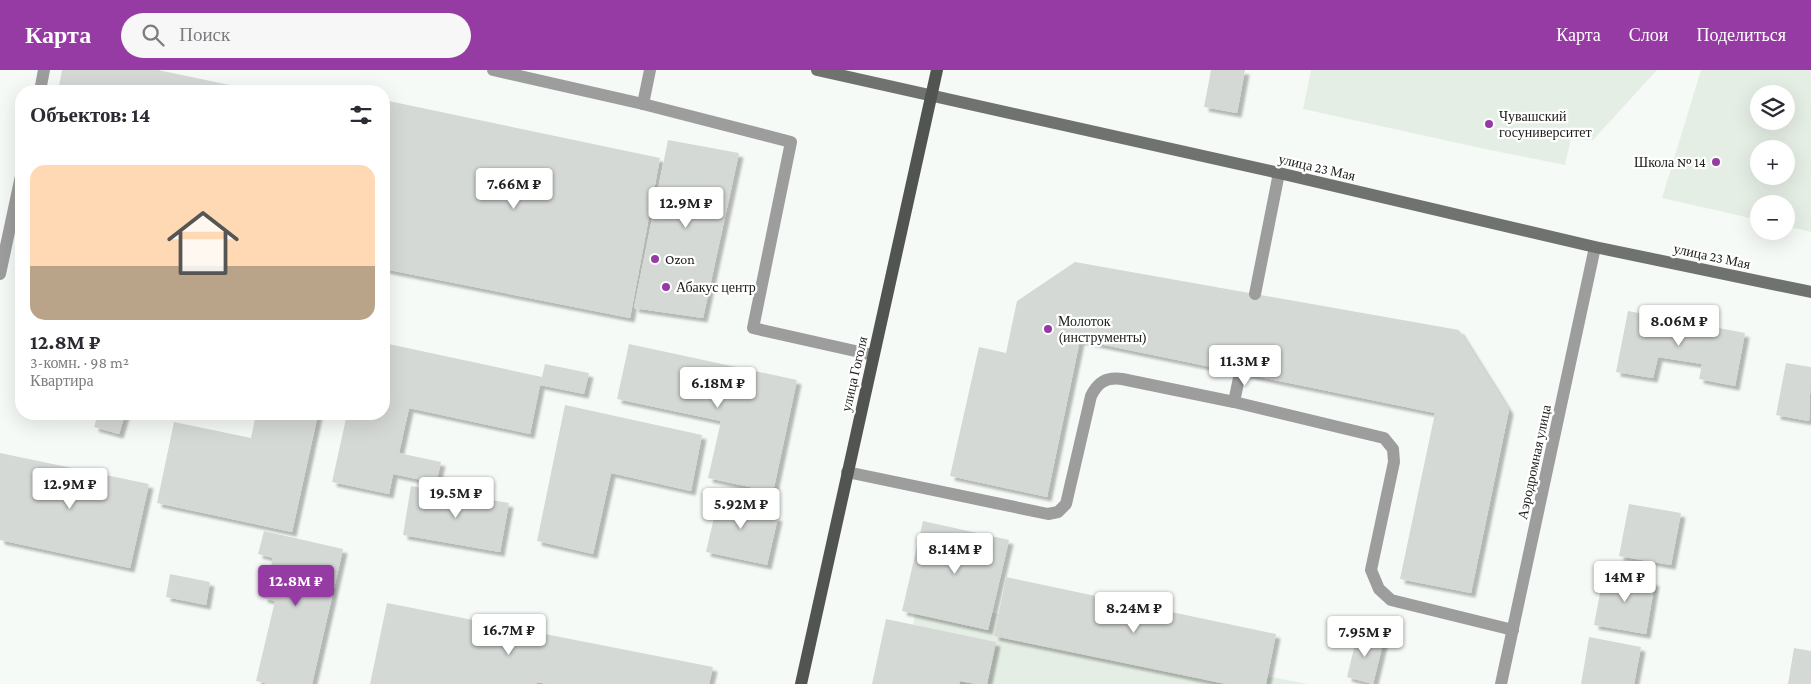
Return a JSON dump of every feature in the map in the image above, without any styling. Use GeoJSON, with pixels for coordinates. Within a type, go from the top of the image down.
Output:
{"type":"FeatureCollection","features":[{"type":"Feature","properties":{"kind":"main road","name":"улица 23 Мая"},"geometry":{"type":"LineString","coordinates":[[817,70],[1279,173],[1595,247],[1811,292]]}},
{"type":"Feature","properties":{"kind":"main road","name":"улица Гоголя"},"geometry":{"type":"LineString","coordinates":[[801,684],[937,70]]}},
{"type":"Feature","properties":{"kind":"street"},"geometry":{"type":"LineString","coordinates":[[41,85],[44,70]]}},
{"type":"Feature","properties":{"kind":"street"},"geometry":{"type":"LineString","coordinates":[[493,70],[643,104],[791,142],[753,328],[873,355]]}},
{"type":"Feature","properties":{"kind":"street"},"geometry":{"type":"LineString","coordinates":[[643,104],[650,70]]}},
{"type":"Feature","properties":{"kind":"street"},"geometry":{"type":"LineString","coordinates":[[1255,294],[1279,173]]}},
{"type":"Feature","properties":{"kind":"street"},"geometry":{"type":"LineString","coordinates":[[0,274],[15,204]]}},
{"type":"Feature","properties":{"kind":"street","name":"Аэродромная улица"},"geometry":{"type":"LineString","coordinates":[[1501,684],[1595,247]]}},
{"type":"Feature","properties":{"kind":"street"},"geometry":{"type":"LineString","coordinates":[[1234,402],[1240,373]]}},
{"type":"Feature","properties":{"kind":"street"},"geometry":{"type":"LineString","coordinates":[[847,472],[1048,514],[1058,512],[1066,504],[1091,396],[1095,387],[1102,380],[1111,378],[1122,379],[1234,402],[1384,438],[1394,448],[1394,462],[1371,570],[1379,589],[1392,600],[1512,630]]}},
{"type":"Feature","properties":{"kind":"shaded area","name":"Чувашский госуниверситет"},"geometry":{"type":"Polygon","coordinates":[[[1311,70],[1657,70],[1593,140],[1571,139],[1565,165],[1303,109],[1311,70]]]}},
{"type":"Feature","properties":{"kind":"shaded area","name":"Школа № 14"},"geometry":{"type":"Polygon","coordinates":[[[1701,70],[1811,70],[1811,232],[1795,228],[1795,195],[1750,195],[1750,218],[1662,198],[1701,70]]]}},
{"type":"Feature","properties":{"kind":"shaded area"},"geometry":{"type":"Polygon","coordinates":[[[919,596],[1271,677],[1308,684],[901,684],[919,596]]]}},
{"type":"Feature","properties":{"kind":"building"},"geometry":{"type":"Polygon","coordinates":[[[62,70],[158,70],[230,85],[59,85],[62,70]]]}},
{"type":"Feature","properties":{"kind":"building"},"geometry":{"type":"Polygon","coordinates":[[[1211,70],[1245,70],[1237,113],[1204,107],[1211,70]]]}},
{"type":"Feature","properties":{"kind":"building"},"geometry":{"type":"Polygon","coordinates":[[[390,101],[660,158],[630,318],[390,270],[390,101]]]}},
{"type":"Feature","properties":{"kind":"building"},"geometry":{"type":"Polygon","coordinates":[[[668,140],[739,153],[703,318],[634,308],[668,140]]]}},
{"type":"Feature","properties":{"kind":"building"},"geometry":{"type":"Polygon","coordinates":[[[1075,262],[1459,330],[1509,410],[1471,593],[1400,579],[1435,413],[1080,340],[1047,497],[950,476],[979,347],[1006,353],[1017,301],[1075,262]]]}},
{"type":"Feature","properties":{"kind":"building"},"geometry":{"type":"Polygon","coordinates":[[[1628,311],[1745,333],[1735,386],[1699,379],[1702,364],[1658,357],[1653,378],[1616,372],[1628,311]]]}},
{"type":"Feature","properties":{"kind":"building"},"geometry":{"type":"Polygon","coordinates":[[[390,344],[542,377],[545,364],[589,373],[584,394],[540,385],[530,434],[409,408],[399,453],[441,462],[436,483],[393,474],[389,494],[332,482],[346,420],[390,420],[390,344]]]}},
{"type":"Feature","properties":{"kind":"building"},"geometry":{"type":"Polygon","coordinates":[[[629,344],[797,380],[773,492],[708,478],[721,421],[617,399],[629,344]]]}},
{"type":"Feature","properties":{"kind":"building"},"geometry":{"type":"Polygon","coordinates":[[[1786,363],[1811,367],[1809,421],[1776,415],[1786,363]]]}},
{"type":"Feature","properties":{"kind":"building"},"geometry":{"type":"Polygon","coordinates":[[[565,405],[702,435],[691,491],[611,473],[593,554],[537,541],[565,405]]]}},
{"type":"Feature","properties":{"kind":"building"},"geometry":{"type":"Polygon","coordinates":[[[96,420],[123,420],[119,434],[94,427],[96,420]]]}},
{"type":"Feature","properties":{"kind":"building"},"geometry":{"type":"Polygon","coordinates":[[[255,420],[317,420],[292,532],[157,503],[174,422],[251,438],[255,420]]]}},
{"type":"Feature","properties":{"kind":"building"},"geometry":{"type":"Polygon","coordinates":[[[0,453],[149,484],[130,568],[0,540],[0,453]]]}},
{"type":"Feature","properties":{"kind":"building"},"geometry":{"type":"Polygon","coordinates":[[[411,486],[509,503],[500,552],[403,535],[411,486]]]}},
{"type":"Feature","properties":{"kind":"building"},"geometry":{"type":"Polygon","coordinates":[[[720,492],[758,500],[755,512],[778,517],[767,565],[706,552],[720,492]]]}},
{"type":"Feature","properties":{"kind":"building"},"geometry":{"type":"Polygon","coordinates":[[[1629,504],[1681,513],[1671,565],[1619,556],[1629,504]]]}},
{"type":"Feature","properties":{"kind":"building"},"geometry":{"type":"Polygon","coordinates":[[[923,521],[1009,540],[988,630],[902,611],[923,521]]]}},
{"type":"Feature","properties":{"kind":"building"},"geometry":{"type":"Polygon","coordinates":[[[264,531],[343,549],[312,684],[269,684],[256,681],[275,601],[263,598],[273,558],[258,554],[264,531]]]}},
{"type":"Feature","properties":{"kind":"building"},"geometry":{"type":"Polygon","coordinates":[[[1604,572],[1655,582],[1646,634],[1594,625],[1604,572]]]}},
{"type":"Feature","properties":{"kind":"building"},"geometry":{"type":"Polygon","coordinates":[[[170,574],[210,582],[206,605],[166,597],[170,574]]]}},
{"type":"Feature","properties":{"kind":"building"},"geometry":{"type":"Polygon","coordinates":[[[1006,577],[1276,634],[1266,684],[1226,684],[994,636],[1006,577]]]}},
{"type":"Feature","properties":{"kind":"building"},"geometry":{"type":"Polygon","coordinates":[[[387,603],[713,667],[709,684],[547,684],[537,682],[537,684],[370,684],[387,603]]]}},
{"type":"Feature","properties":{"kind":"building"},"geometry":{"type":"Polygon","coordinates":[[[886,619],[996,642],[987,684],[960,681],[959,684],[872,684],[886,619]]]}},
{"type":"Feature","properties":{"kind":"building"},"geometry":{"type":"Polygon","coordinates":[[[1358,632],[1384,639],[1373,684],[1347,677],[1358,632]]]}},
{"type":"Feature","properties":{"kind":"building"},"geometry":{"type":"Polygon","coordinates":[[[1589,637],[1641,647],[1634,684],[1581,684],[1589,637]]]}},
{"type":"Feature","properties":{"kind":"building"},"geometry":{"type":"Polygon","coordinates":[[[1794,648],[1811,651],[1811,684],[1788,684],[1794,648]]]}},
{"type":"Feature","properties":{"kind":"place","name":"Чувашский госуниверситет"},"geometry":{"type":"Point","coordinates":[1489,124]}},
{"type":"Feature","properties":{"kind":"place","name":"Школа № 14"},"geometry":{"type":"Point","coordinates":[1716,162]}},
{"type":"Feature","properties":{"kind":"place","name":"Ozon"},"geometry":{"type":"Point","coordinates":[655,259]}},
{"type":"Feature","properties":{"kind":"place","name":"Абакус центр"},"geometry":{"type":"Point","coordinates":[666,287]}},
{"type":"Feature","properties":{"kind":"place","name":"Молоток (инструменты)"},"geometry":{"type":"Point","coordinates":[1048,329]}}]}
